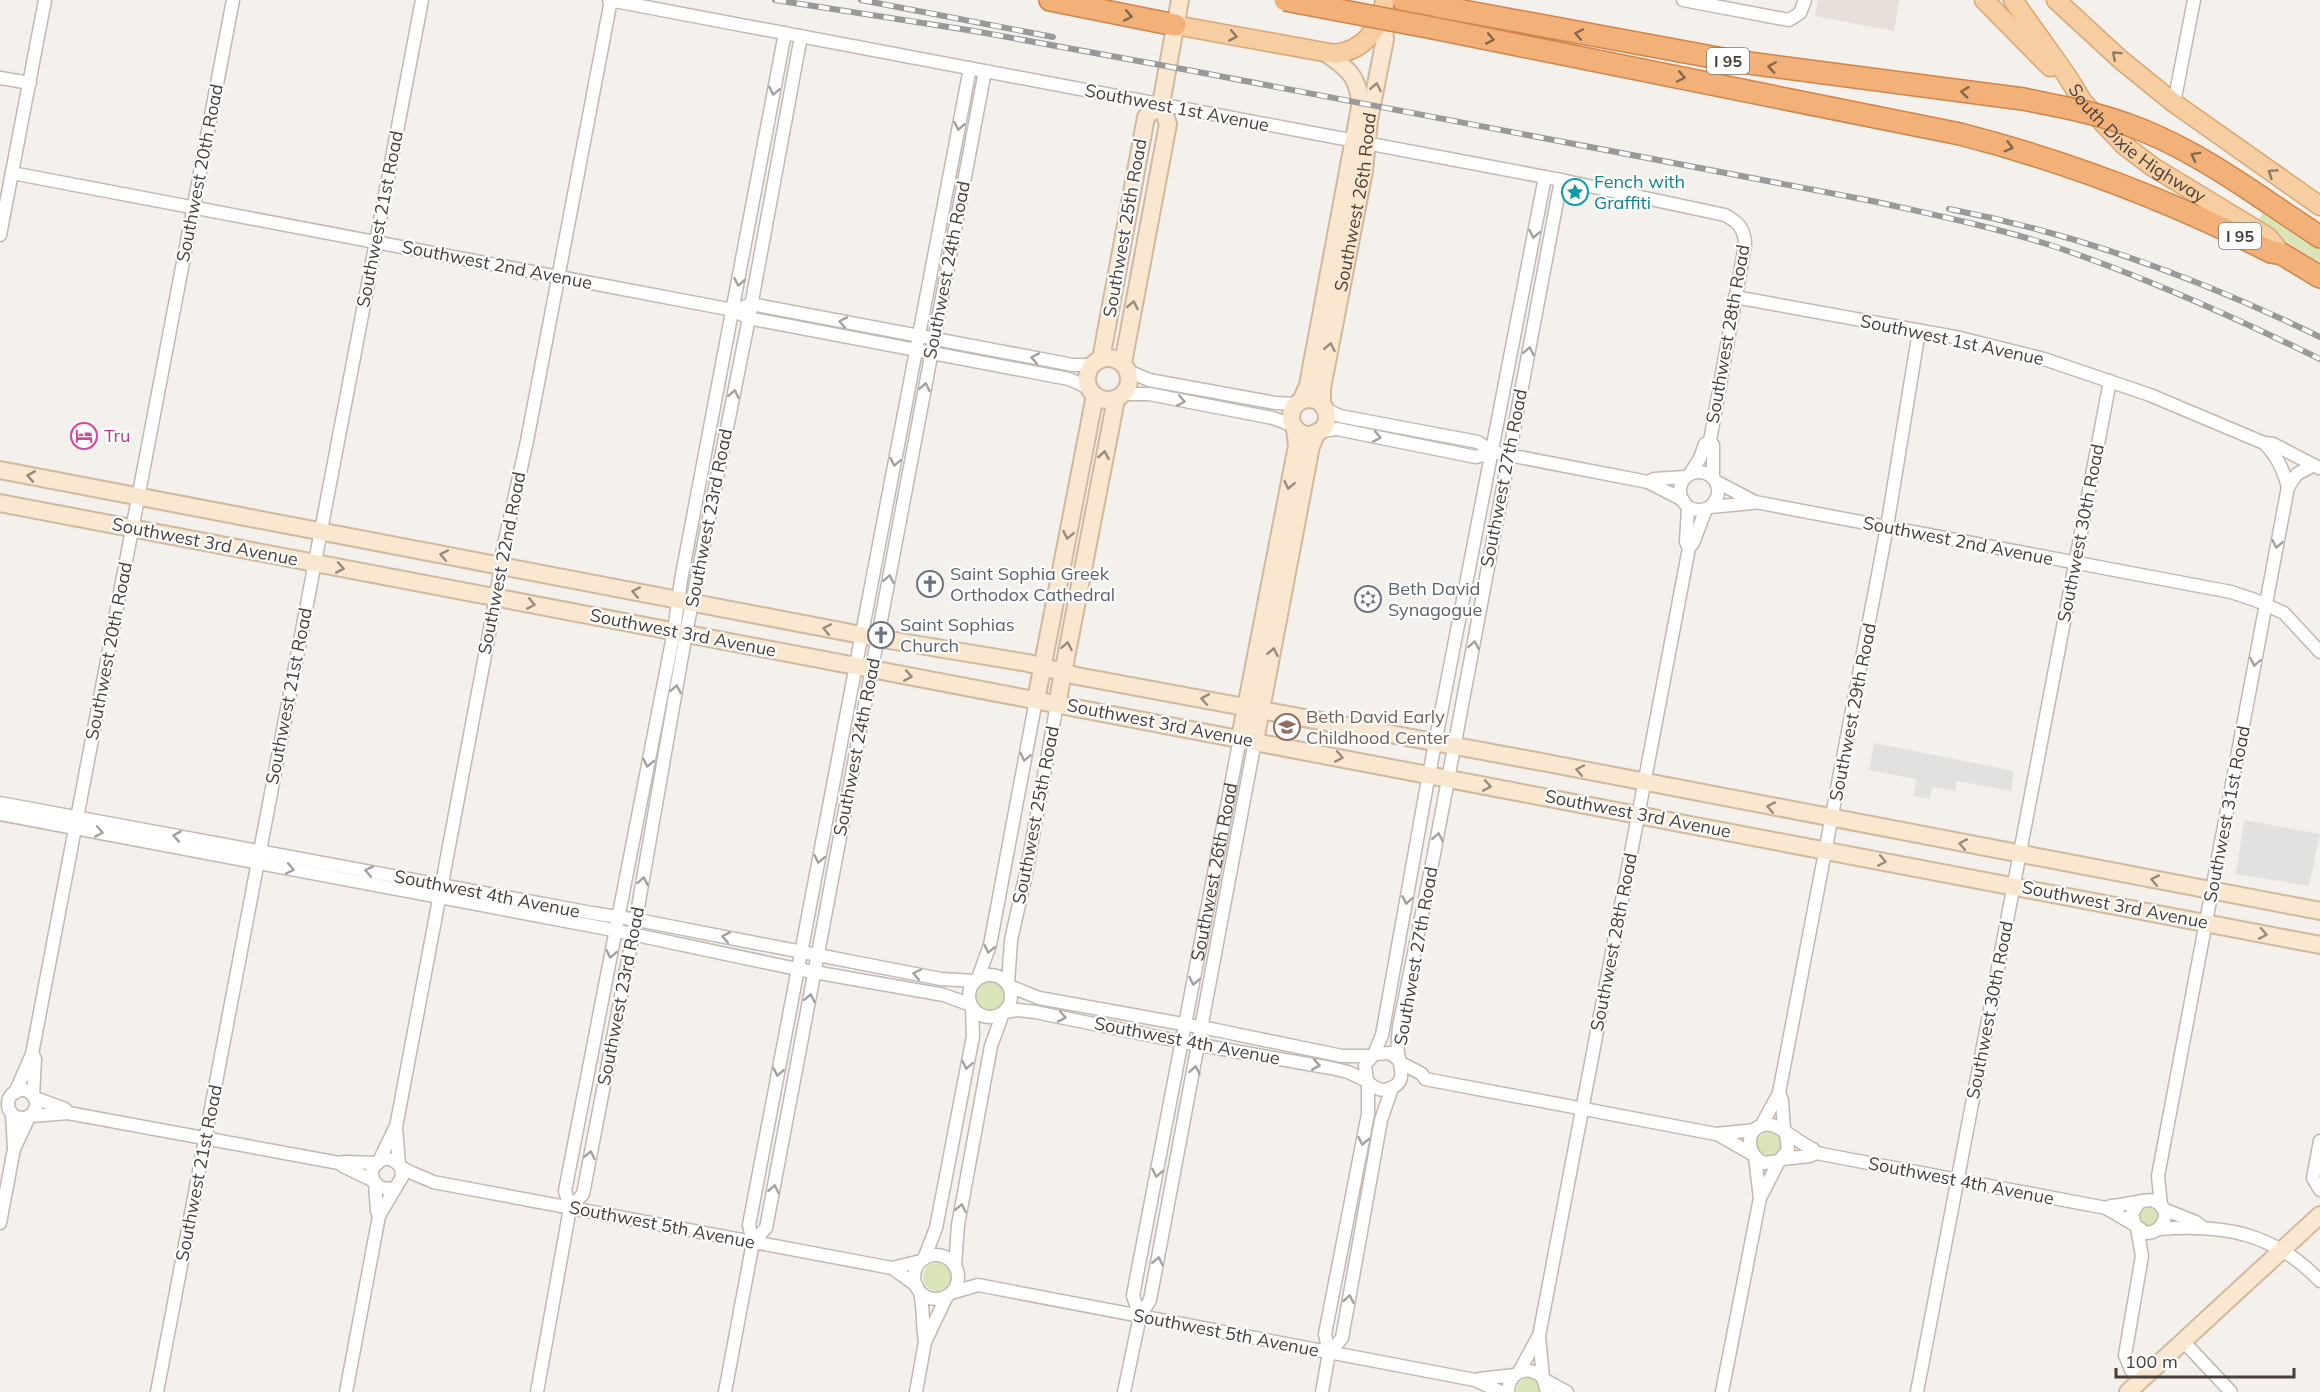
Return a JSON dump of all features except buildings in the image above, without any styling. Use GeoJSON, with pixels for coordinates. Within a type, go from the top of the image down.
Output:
{"type":"FeatureCollection","features":[{"type":"Feature","properties":{"kind":"highway"},"geometry":{"type":"LineString","coordinates":[[1050,0],[1176,25]]}},
{"type":"Feature","properties":{"kind":"highway","name":"I 95"},"geometry":{"type":"LineString","coordinates":[[1285,0],[1959,134],[2057,161],[2134,189],[2224,228],[2271,252],[2282,254]]}},
{"type":"Feature","properties":{"kind":"highway","name":"I 95"},"geometry":{"type":"LineString","coordinates":[[1403,0],[1734,62],[2023,99],[2085,112],[2149,133],[2197,156],[2320,237]]}},
{"type":"Feature","properties":{"kind":"highway","name":"South Dixie Highway"},"geometry":{"type":"LineString","coordinates":[[2282,254],[2320,277]]}},
{"type":"Feature","properties":{"kind":"main road","name":"Southwest 25th Road"},"geometry":{"type":"LineString","coordinates":[[1126,367],[1125,345],[1168,123],[1161,104],[1180,0]]}},
{"type":"Feature","properties":{"kind":"main road"},"geometry":{"type":"LineString","coordinates":[[1984,0],[2077,94]]}},
{"type":"Feature","properties":{"kind":"main road","name":"South Dixie Highway"},"geometry":{"type":"LineString","coordinates":[[2013,0],[2098,121],[2139,158],[2268,237],[2282,254]]}},
{"type":"Feature","properties":{"kind":"main road"},"geometry":{"type":"LineString","coordinates":[[2056,0],[2121,60],[2174,104],[2320,206]]}},
{"type":"Feature","properties":{"kind":"main road"},"geometry":{"type":"LineString","coordinates":[[1176,25],[1327,54],[1344,53],[1363,43],[1375,30],[1384,6]]}},
{"type":"Feature","properties":{"kind":"main road","name":"Southwest 26th Road"},"geometry":{"type":"LineString","coordinates":[[1299,403],[1308,386],[1385,39],[1384,6]]}},
{"type":"Feature","properties":{"kind":"main road","name":"Southwest 26th Road"},"geometry":{"type":"LineString","coordinates":[[1323,407],[1322,388],[1364,171],[1360,93],[1352,74],[1327,54]]}},
{"type":"Feature","properties":{"kind":"main road","name":"Southwest 25th Road"},"geometry":{"type":"LineString","coordinates":[[1096,362],[1146,117],[1161,104]]}},
{"type":"Feature","properties":{"kind":"main road"},"geometry":{"type":"LineString","coordinates":[[1115,358],[1126,367],[1129,383],[1119,396],[1105,399],[1092,391],[1088,373],[1096,362],[1115,358]]}},
{"type":"Feature","properties":{"kind":"main road","name":"Southwest 25th Road"},"geometry":{"type":"LineString","coordinates":[[1036,700],[1092,391]]}},
{"type":"Feature","properties":{"kind":"main road","name":"Southwest 25th Road"},"geometry":{"type":"LineString","coordinates":[[1057,704],[1119,396]]}},
{"type":"Feature","properties":{"kind":"main road"},"geometry":{"type":"LineString","coordinates":[[1310,399],[1323,407],[1325,422],[1318,432],[1303,434],[1294,427],[1291,414],[1299,403],[1310,399]]}},
{"type":"Feature","properties":{"kind":"main road","name":"Southwest 26th Road"},"geometry":{"type":"LineString","coordinates":[[1255,708],[1297,446],[1294,427]]}},
{"type":"Feature","properties":{"kind":"main road","name":"Southwest 26th Road"},"geometry":{"type":"LineString","coordinates":[[1248,740],[1311,449],[1318,432]]}},
{"type":"Feature","properties":{"kind":"main road","name":"Southwest 3rd Avenue"},"geometry":{"type":"LineString","coordinates":[[0,470],[2320,911]]}},
{"type":"Feature","properties":{"kind":"main road","name":"Southwest 3rd Avenue"},"geometry":{"type":"LineString","coordinates":[[0,503],[2320,945]]}},
{"type":"Feature","properties":{"kind":"main road"},"geometry":{"type":"LineString","coordinates":[[2128,1392],[2320,1215]]}},
{"type":"Feature","properties":{"kind":"street"},"geometry":{"type":"LineString","coordinates":[[0,235],[45,0]]}},
{"type":"Feature","properties":{"kind":"street","name":"Southwest 20th Road"},"geometry":{"type":"LineString","coordinates":[[9,1094],[32,1054],[233,0]]}},
{"type":"Feature","properties":{"kind":"street","name":"Southwest 21st Road"},"geometry":{"type":"LineString","coordinates":[[157,1392],[422,0]]}},
{"type":"Feature","properties":{"kind":"street","name":"Southwest 1st Avenue"},"geometry":{"type":"LineString","coordinates":[[610,0],[1562,180],[1725,215],[1741,227]]}},
{"type":"Feature","properties":{"kind":"street","name":"Southwest 22nd Road"},"geometry":{"type":"LineString","coordinates":[[378,1162],[396,1127],[496,597],[500,565],[527,441],[610,0]]}},
{"type":"Feature","properties":{"kind":"street"},"geometry":{"type":"LineString","coordinates":[[1683,0],[1781,19],[1795,17],[1800,13],[1805,0]]}},
{"type":"Feature","properties":{"kind":"street"},"geometry":{"type":"LineString","coordinates":[[2174,104],[2194,0]]}},
{"type":"Feature","properties":{"kind":"street","name":"Southwest 23rd Road"},"geometry":{"type":"LineString","coordinates":[[686,601],[733,310],[785,33]]}},
{"type":"Feature","properties":{"kind":"street","name":"Southwest 23rd Road"},"geometry":{"type":"LineString","coordinates":[[537,1392],[570,1208],[565,1191],[615,931],[751,304],[801,36]]}},
{"type":"Feature","properties":{"kind":"street","name":"Southwest 24th Road"},"geometry":{"type":"LineString","coordinates":[[869,637],[918,336],[970,68]]}},
{"type":"Feature","properties":{"kind":"street","name":"Southwest 24th Road"},"geometry":{"type":"LineString","coordinates":[[725,1392],[753,1242],[749,1225],[797,969],[934,339],[985,71]]}},
{"type":"Feature","properties":{"kind":"street"},"geometry":{"type":"LineString","coordinates":[[0,78],[30,83]]}},
{"type":"Feature","properties":{"kind":"street","name":"Southwest 2nd Avenue"},"geometry":{"type":"LineString","coordinates":[[12,173],[733,310],[748,318],[1069,379],[1092,391]]}},
{"type":"Feature","properties":{"kind":"street","name":"Southwest 27th Road"},"geometry":{"type":"LineString","coordinates":[[1372,1055],[1382,1035],[1545,177]]}},
{"type":"Feature","properties":{"kind":"street","name":"Southwest 27th Road"},"geometry":{"type":"LineString","coordinates":[[1400,1061],[1399,1027],[1455,747],[1508,455],[1562,180]]}},
{"type":"Feature","properties":{"kind":"street","name":"Southwest 28th Road"},"geometry":{"type":"LineString","coordinates":[[1715,480],[1713,445],[1710,441],[1745,245],[1745,234],[1741,227]]}},
{"type":"Feature","properties":{"kind":"street","name":"Southwest 1st Avenue"},"geometry":{"type":"LineString","coordinates":[[1735,297],[2003,348],[2150,395],[2264,443],[2273,444],[2317,467]]}},
{"type":"Feature","properties":{"kind":"street","name":"Southwest 2nd Avenue"},"geometry":{"type":"LineString","coordinates":[[733,310],[751,304],[1073,365],[1096,362]]}},
{"type":"Feature","properties":{"kind":"street","name":"Southwest 29th Road"},"geometry":{"type":"LineString","coordinates":[[1758,1128],[1779,1093],[1887,527],[1919,331]]}},
{"type":"Feature","properties":{"kind":"street"},"geometry":{"type":"LineString","coordinates":[[1126,367],[1149,380],[1275,403],[1299,403]]}},
{"type":"Feature","properties":{"kind":"street","name":"Southwest 30th Road"},"geometry":{"type":"LineString","coordinates":[[1917,1392],[2110,381]]}},
{"type":"Feature","properties":{"kind":"street"},"geometry":{"type":"LineString","coordinates":[[1119,396],[1149,394],[1273,418],[1294,427]]}},
{"type":"Feature","properties":{"kind":"street"},"geometry":{"type":"LineString","coordinates":[[1323,407],[1340,416],[1478,442],[1493,452],[1648,482],[1697,510],[1708,508],[1719,493],[1715,480],[1702,472],[1688,476],[1654,479],[1648,482]]}},
{"type":"Feature","properties":{"kind":"street"},"geometry":{"type":"LineString","coordinates":[[1318,432],[1337,429],[1476,457],[1493,452]]}},
{"type":"Feature","properties":{"kind":"street","name":"Southwest 28th Road"},"geometry":{"type":"LineString","coordinates":[[1688,476],[1700,458],[1705,444],[1710,441]]}},
{"type":"Feature","properties":{"kind":"street"},"geometry":{"type":"LineString","coordinates":[[2264,443],[2281,464],[2288,487]]}},
{"type":"Feature","properties":{"kind":"street","name":"Southwest 1st Avenue"},"geometry":{"type":"LineString","coordinates":[[2288,487],[2297,474],[2317,467]]}},
{"type":"Feature","properties":{"kind":"street"},"geometry":{"type":"LineString","coordinates":[[1686,504],[1681,486],[1688,476]]}},
{"type":"Feature","properties":{"kind":"street","name":"Southwest 2nd Avenue"},"geometry":{"type":"LineString","coordinates":[[1715,480],[1755,502]]}},
{"type":"Feature","properties":{"kind":"street","name":"Southwest 31st Road"},"geometry":{"type":"LineString","coordinates":[[2162,1207],[2158,1176],[2288,487]]}},
{"type":"Feature","properties":{"kind":"street","name":"Southwest 2nd Avenue"},"geometry":{"type":"LineString","coordinates":[[1708,508],[1755,502],[2220,590],[2266,604],[2284,613],[2320,652]]}},
{"type":"Feature","properties":{"kind":"street","name":"Southwest 28th Road"},"geometry":{"type":"LineString","coordinates":[[1686,504],[1686,542],[1689,548]]}},
{"type":"Feature","properties":{"kind":"street","name":"Southwest 28th Road"},"geometry":{"type":"LineString","coordinates":[[1545,1383],[1539,1336],[1581,1110],[1689,548],[1708,508]]}},
{"type":"Feature","properties":{"kind":"street","name":"Southwest 23rd Road"},"geometry":{"type":"LineString","coordinates":[[570,1208],[583,1194],[636,920],[680,632]]}},
{"type":"Feature","properties":{"kind":"street","name":"Southwest 24th Road"},"geometry":{"type":"LineString","coordinates":[[753,1242],[766,1228],[815,972],[863,668]]}},
{"type":"Feature","properties":{"kind":"street","name":"Southwest 25th Road"},"geometry":{"type":"LineString","coordinates":[[976,980],[990,945],[1036,700]]}},
{"type":"Feature","properties":{"kind":"street","name":"Southwest 25th Road"},"geometry":{"type":"LineString","coordinates":[[1009,985],[1010,946],[1028,869],[1057,704]]}},
{"type":"Feature","properties":{"kind":"street","name":"Southwest 26th Road"},"geometry":{"type":"LineString","coordinates":[[1140,1316],[1133,1296],[1182,1041],[1248,740]]}},
{"type":"Feature","properties":{"kind":"street","name":"Southwest 26th Road"},"geometry":{"type":"LineString","coordinates":[[1124,1392],[1140,1316],[1150,1300],[1199,1044],[1248,740]]}},
{"type":"Feature","properties":{"kind":"street","name":"Southwest 4th Avenue"},"geometry":{"type":"LineString","coordinates":[[0,803],[76,823]]}},
{"type":"Feature","properties":{"kind":"street","name":"Southwest 4th Avenue"},"geometry":{"type":"LineString","coordinates":[[0,814],[76,823],[259,857],[442,885],[941,979],[976,980]]}},
{"type":"Feature","properties":{"kind":"street","name":"Southwest 4th Avenue"},"geometry":{"type":"LineString","coordinates":[[259,857],[440,898],[797,969],[944,994],[971,1006]]}},
{"type":"Feature","properties":{"kind":"street"},"geometry":{"type":"LineString","coordinates":[[916,1392],[925,1342],[958,1279],[957,1230],[988,1062],[993,1037],[1011,1000],[1009,985],[994,975],[976,980],[969,992],[973,1036],[938,1220],[932,1241],[915,1273],[924,1309],[922,1327],[925,1342]]}},
{"type":"Feature","properties":{"kind":"street","name":"Southwest 4th Avenue"},"geometry":{"type":"LineString","coordinates":[[1009,985],[1039,998],[1202,1027],[1342,1056],[1372,1055]]}},
{"type":"Feature","properties":{"kind":"street"},"geometry":{"type":"LineString","coordinates":[[971,1006],[984,1017],[993,1017],[1004,1012]]}},
{"type":"Feature","properties":{"kind":"street","name":"Southwest 4th Avenue"},"geometry":{"type":"LineString","coordinates":[[1004,1012],[1018,1010],[1035,1012],[1338,1070],[1368,1082]]}},
{"type":"Feature","properties":{"kind":"street"},"geometry":{"type":"LineString","coordinates":[[1322,1392],[1329,1353],[1325,1334],[1368,1114],[1368,1082],[1364,1071],[1372,1055],[1390,1053],[1425,1078],[1581,1110],[1716,1134],[1773,1125],[1785,1132],[1789,1144],[1760,1198],[1722,1392]]}},
{"type":"Feature","properties":{"kind":"street","name":"Southwest 20th Road"},"geometry":{"type":"LineString","coordinates":[[32,1054],[35,1059],[34,1097]]}},
{"type":"Feature","properties":{"kind":"street"},"geometry":{"type":"LineString","coordinates":[[1329,1353],[1342,1338],[1383,1113],[1401,1077],[1400,1061]]}},
{"type":"Feature","properties":{"kind":"street"},"geometry":{"type":"LineString","coordinates":[[1368,1082],[1382,1090],[1408,1082],[1421,1082],[1425,1078]]}},
{"type":"Feature","properties":{"kind":"street"},"geometry":{"type":"LineString","coordinates":[[14,1149],[7,1110],[9,1094],[22,1090],[68,1113]]}},
{"type":"Feature","properties":{"kind":"street","name":"Southwest 29th Road"},"geometry":{"type":"LineString","coordinates":[[1779,1093],[1785,1132]]}},
{"type":"Feature","properties":{"kind":"street"},"geometry":{"type":"LineString","coordinates":[[0,1223],[14,1149],[36,1106],[34,1097]]}},
{"type":"Feature","properties":{"kind":"street"},"geometry":{"type":"LineString","coordinates":[[7,1110],[20,1118],[68,1113],[339,1163],[385,1189],[397,1186]]}},
{"type":"Feature","properties":{"kind":"street","name":"Southwest 22nd Road"},"geometry":{"type":"LineString","coordinates":[[396,1127],[400,1166]]}},
{"type":"Feature","properties":{"kind":"street"},"geometry":{"type":"LineString","coordinates":[[1758,1128],[1749,1144],[1754,1156],[1760,1198]]}},
{"type":"Feature","properties":{"kind":"street","name":"Southwest 4th Avenue"},"geometry":{"type":"LineString","coordinates":[[1785,1132],[1816,1153]]}},
{"type":"Feature","properties":{"kind":"street"},"geometry":{"type":"LineString","coordinates":[[1716,1134],[1769,1164],[1780,1160]]}},
{"type":"Feature","properties":{"kind":"street"},"geometry":{"type":"LineString","coordinates":[[2320,1141],[2313,1178],[2320,1190]]}},
{"type":"Feature","properties":{"kind":"street","name":"Southwest 4th Avenue"},"geometry":{"type":"LineString","coordinates":[[1780,1160],[1816,1153],[2106,1208],[2136,1227]]}},
{"type":"Feature","properties":{"kind":"street"},"geometry":{"type":"LineString","coordinates":[[339,1163],[378,1162],[390,1159],[400,1166],[402,1177],[379,1216],[346,1392]]}},
{"type":"Feature","properties":{"kind":"street"},"geometry":{"type":"LineString","coordinates":[[378,1162],[372,1171],[379,1216]]}},
{"type":"Feature","properties":{"kind":"street","name":"Southwest 5th Avenue"},"geometry":{"type":"LineString","coordinates":[[400,1166],[433,1182],[892,1268],[923,1260]]}},
{"type":"Feature","properties":{"kind":"street","name":"Southwest 31st Road"},"geometry":{"type":"LineString","coordinates":[[2141,1202],[2158,1176]]}},
{"type":"Feature","properties":{"kind":"street","name":"Southwest 5th Avenue"},"geometry":{"type":"LineString","coordinates":[[397,1186],[433,1182]]}},
{"type":"Feature","properties":{"kind":"street"},"geometry":{"type":"LineString","coordinates":[[2141,1380],[2131,1370],[2125,1355],[2142,1256],[2132,1213],[2141,1202],[2153,1200],[2202,1227]]}},
{"type":"Feature","properties":{"kind":"street","name":"Southwest 4th Avenue"},"geometry":{"type":"LineString","coordinates":[[2106,1208],[2141,1202]]}},
{"type":"Feature","properties":{"kind":"street"},"geometry":{"type":"LineString","coordinates":[[2142,1256],[2165,1220],[2162,1207]]}},
{"type":"Feature","properties":{"kind":"street"},"geometry":{"type":"LineString","coordinates":[[2136,1227],[2146,1233],[2157,1230],[2202,1227],[2256,1237],[2284,1250],[2303,1263],[2320,1281]]}},
{"type":"Feature","properties":{"kind":"street"},"geometry":{"type":"LineString","coordinates":[[923,1260],[930,1256],[941,1256],[947,1258],[956,1268]]}},
{"type":"Feature","properties":{"kind":"street","name":"Southwest 5th Avenue"},"geometry":{"type":"LineString","coordinates":[[892,1268],[919,1289]]}},
{"type":"Feature","properties":{"kind":"street","name":"Southwest 5th Avenue"},"geometry":{"type":"LineString","coordinates":[[956,1268],[978,1285]]}},
{"type":"Feature","properties":{"kind":"street","name":"Southwest 5th Avenue"},"geometry":{"type":"LineString","coordinates":[[949,1295],[978,1285],[1475,1380],[1501,1392]]}},
{"type":"Feature","properties":{"kind":"street"},"geometry":{"type":"LineString","coordinates":[[919,1289],[933,1298],[949,1295]]}},
{"type":"Feature","properties":{"kind":"street","name":"Southwest 28th Road"},"geometry":{"type":"LineString","coordinates":[[1508,1392],[1510,1379],[1517,1373],[1539,1336]]}},
{"type":"Feature","properties":{"kind":"street"},"geometry":{"type":"LineString","coordinates":[[2183,1341],[2231,1392]]}},
{"type":"Feature","properties":{"kind":"street"},"geometry":{"type":"LineString","coordinates":[[1517,1373],[1532,1371],[1545,1383],[1567,1392]]}},
{"type":"Feature","properties":{"kind":"street","name":"Southwest 5th Avenue"},"geometry":{"type":"LineString","coordinates":[[1475,1380],[1517,1373]]}},
{"type":"Feature","properties":{"kind":"shaded area"},"geometry":{"type":"Polygon","coordinates":[[[1818,0],[1899,0],[1894,31],[1815,16],[1818,0]]]}},
{"type":"Feature","properties":{"kind":"shaded area"},"geometry":{"type":"Polygon","coordinates":[[[1874,743],[2014,771],[2011,791],[1957,781],[1955,791],[1932,787],[1930,799],[1914,796],[1916,779],[1869,770],[1874,743]]]}},
{"type":"Feature","properties":{"kind":"shaded area"},"geometry":{"type":"Polygon","coordinates":[[[2244,820],[2320,834],[2309,886],[2236,874],[2244,820]]]}},
{"type":"Feature","properties":{"kind":"green space"},"geometry":{"type":"Polygon","coordinates":[[[2263,213],[2320,248],[2320,263],[2257,223],[2263,213]]]}},
{"type":"Feature","properties":{"kind":"green space"},"geometry":{"type":"Polygon","coordinates":[[[990,981],[1001,985],[1005,996],[1001,1007],[990,1011],[979,1007],[975,996],[979,985],[990,981]]]}},
{"type":"Feature","properties":{"kind":"green space"},"geometry":{"type":"Polygon","coordinates":[[[1770,1132],[1779,1136],[1783,1145],[1779,1154],[1770,1158],[1761,1154],[1757,1145],[1761,1136],[1770,1132]]]}},
{"type":"Feature","properties":{"kind":"green space"},"geometry":{"type":"Polygon","coordinates":[[[2149,1207],[2156,1210],[2159,1217],[2156,1224],[2149,1227],[2142,1224],[2139,1217],[2142,1210],[2149,1207]]]}},
{"type":"Feature","properties":{"kind":"green space"},"geometry":{"type":"Polygon","coordinates":[[[937,1263],[947,1267],[951,1277],[947,1287],[937,1291],[927,1287],[923,1277],[927,1267],[937,1263]]]}},
{"type":"Feature","properties":{"kind":"green space"},"geometry":{"type":"Polygon","coordinates":[[[1527,1377],[1537,1382],[1541,1392],[1516,1392],[1519,1382],[1527,1377]]]}},
{"type":"Feature","properties":{"kind":"railway"},"geometry":{"type":"LineString","coordinates":[[775,0],[974,31],[1193,71],[1877,202],[1986,227],[2050,245],[2153,283],[2320,359]]}},
{"type":"Feature","properties":{"kind":"railway"},"geometry":{"type":"LineString","coordinates":[[861,0],[1053,37]]}},
{"type":"Feature","properties":{"kind":"railway"},"geometry":{"type":"LineString","coordinates":[[1949,209],[2045,231],[2139,261],[2230,296],[2320,337]]}},
{"type":"Feature","properties":{"kind":"place","name":"Fench with Graffiti"},"geometry":{"type":"Point","coordinates":[1575,192]}},
{"type":"Feature","properties":{"kind":"place","name":"Tru"},"geometry":{"type":"Point","coordinates":[84,436]}},
{"type":"Feature","properties":{"kind":"place","name":"Saint Sophia Greek Orthodox Cathedral"},"geometry":{"type":"Point","coordinates":[930,584]}},
{"type":"Feature","properties":{"kind":"place","name":"Beth David Synagogue"},"geometry":{"type":"Point","coordinates":[1368,599]}},
{"type":"Feature","properties":{"kind":"place","name":"Saint Sophias Church"},"geometry":{"type":"Point","coordinates":[881,635]}},
{"type":"Feature","properties":{"kind":"place","name":"Beth David Early Childhood Center"},"geometry":{"type":"Point","coordinates":[1287,727]}}]}
